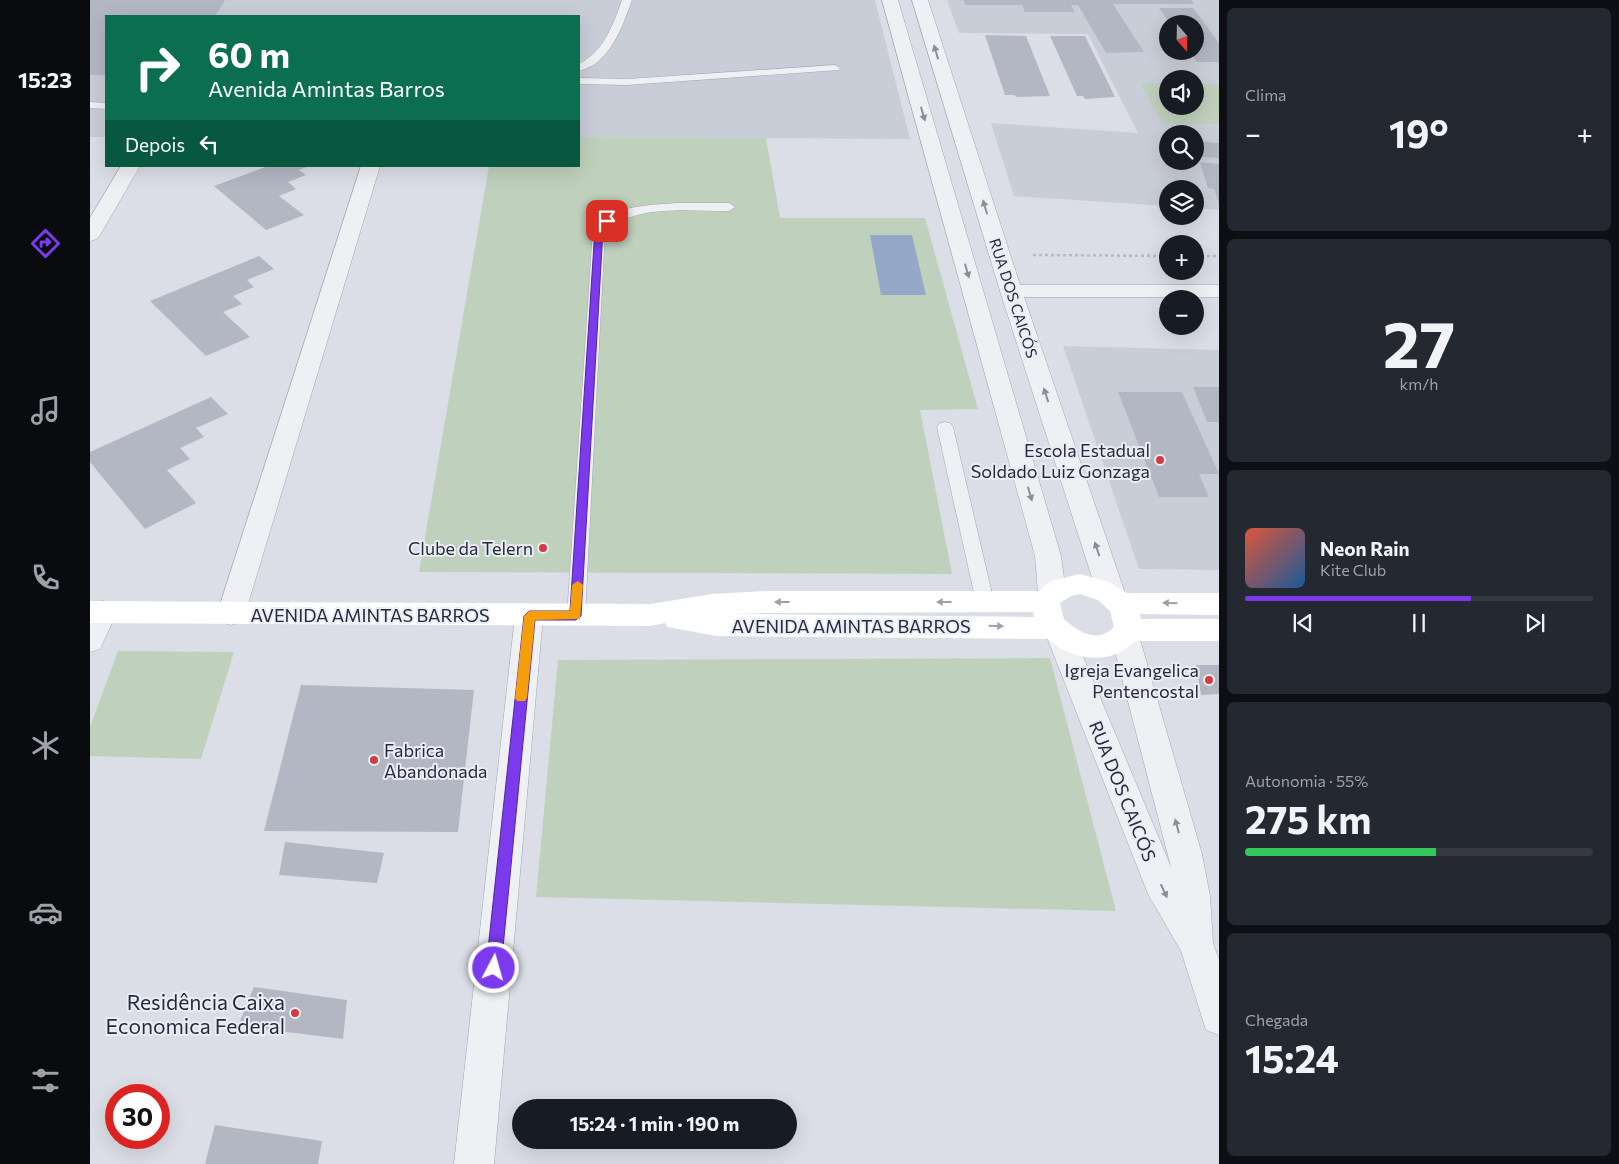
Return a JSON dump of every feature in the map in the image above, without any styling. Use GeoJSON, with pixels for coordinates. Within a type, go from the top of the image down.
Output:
{"type":"FeatureCollection","features":[{"type":"Feature","properties":{"kind":"main road"},"geometry":{"type":"LineString","coordinates":[[1127,633],[1128,617],[1116,599],[1097,588],[1080,584],[1064,586],[1049,597],[1047,619],[1056,631],[1077,644],[1096,647],[1114,644],[1127,633],[1219,630]]}},
{"type":"Feature","properties":{"kind":"main road","name":"AVENIDA AMINTAS BARROS"},"geometry":{"type":"LineString","coordinates":[[96,612],[529,616],[651,615],[712,605],[766,602],[985,602],[1049,597]]}},
{"type":"Feature","properties":{"kind":"main road"},"geometry":{"type":"LineString","coordinates":[[1116,599],[1219,604]]}},
{"type":"Feature","properties":{"kind":"main road","name":"AVENIDA AMINTAS BARROS"},"geometry":{"type":"LineString","coordinates":[[651,615],[716,625],[1056,631]]}},
{"type":"Feature","properties":{"kind":"street"},"geometry":{"type":"LineString","coordinates":[[890,0],[1048,556],[1049,597]]}},
{"type":"Feature","properties":{"kind":"street","name":"RUA DOS CAICÓS"},"geometry":{"type":"LineString","coordinates":[[920,0],[1011,291],[1116,599]]}},
{"type":"Feature","properties":{"kind":"street"},"geometry":{"type":"LineString","coordinates":[[912,76],[944,75]]}},
{"type":"Feature","properties":{"kind":"street"},"geometry":{"type":"LineString","coordinates":[[90,235],[130,167]]}},
{"type":"Feature","properties":{"kind":"street"},"geometry":{"type":"LineString","coordinates":[[231,614],[371,167]]}},
{"type":"Feature","properties":{"kind":"street"},"geometry":{"type":"LineString","coordinates":[[1011,291],[1219,292]]}},
{"type":"Feature","properties":{"kind":"street"},"geometry":{"type":"LineString","coordinates":[[90,641],[96,612]]}},
{"type":"Feature","properties":{"kind":"street"},"geometry":{"type":"LineString","coordinates":[[474,1164],[529,616]]}},
{"type":"Feature","properties":{"kind":"street","name":"RUA DOS CAICÓS"},"geometry":{"type":"LineString","coordinates":[[1056,631],[1165,894],[1196,943]]}},
{"type":"Feature","properties":{"kind":"street","name":"RUA DOS CAICÓS"},"geometry":{"type":"LineString","coordinates":[[1127,633],[1185,854],[1193,896],[1196,943],[1219,1017]]}},
{"type":"Feature","properties":{"kind":"lane"},"geometry":{"type":"LineString","coordinates":[[580,67],[601,54],[618,24],[627,0]]}},
{"type":"Feature","properties":{"kind":"lane"},"geometry":{"type":"LineString","coordinates":[[580,81],[627,82],[835,68]]}},
{"type":"Feature","properties":{"kind":"lane"},"geometry":{"type":"LineString","coordinates":[[90,105],[105,106]]}},
{"type":"Feature","properties":{"kind":"lane"},"geometry":{"type":"LineString","coordinates":[[576,616],[599,229],[607,221],[624,214],[644,210],[729,207]]}},
{"type":"Feature","properties":{"kind":"lane"},"geometry":{"type":"LineString","coordinates":[[945,427],[985,602]]}},
{"type":"Feature","properties":{"kind":"path"},"geometry":{"type":"LineString","coordinates":[[1000,254],[1159,256]]}},
{"type":"Feature","properties":{"kind":"path"},"geometry":{"type":"LineString","coordinates":[[1204,256],[1219,256]]}},
{"type":"Feature","properties":{"kind":"shaded area"},"geometry":{"type":"Polygon","coordinates":[[[90,0],[875,0],[910,139],[580,137],[580,15],[105,15],[105,137],[90,137],[90,0]]]}},
{"type":"Feature","properties":{"kind":"shaded area"},"geometry":{"type":"Polygon","coordinates":[[[947,0],[1219,0],[1219,210],[1204,209],[1204,180],[1159,180],[1159,205],[1014,196],[991,123],[1138,133],[1088,34],[959,33],[947,0]]]}},
{"type":"Feature","properties":{"kind":"shaded area","name":"Escola Estadual Soldado Luiz Gonzaga"},"geometry":{"type":"Polygon","coordinates":[[[1063,346],[1219,350],[1219,570],[1139,569],[1063,346]]]}},
{"type":"Feature","properties":{"kind":"green space"},"geometry":{"type":"Polygon","coordinates":[[[1140,83],[1159,84],[1159,115],[1204,115],[1204,84],[1219,84],[1219,124],[1163,124],[1140,83]]]}},
{"type":"Feature","properties":{"kind":"green space"},"geometry":{"type":"Polygon","coordinates":[[[580,137],[766,138],[780,218],[925,218],[978,409],[920,410],[952,574],[419,572],[489,167],[580,167],[580,137]]]}},
{"type":"Feature","properties":{"kind":"green space"},"geometry":{"type":"Polygon","coordinates":[[[118,651],[234,652],[201,759],[90,756],[90,727],[118,651]]]}},
{"type":"Feature","properties":{"kind":"green space"},"geometry":{"type":"Polygon","coordinates":[[[1050,658],[1116,911],[536,897],[558,660],[1050,658]]]}},
{"type":"Feature","properties":{"kind":"water"},"geometry":{"type":"Polygon","coordinates":[[[870,235],[912,235],[926,295],[881,295],[870,235]]]}},
{"type":"Feature","properties":{"kind":"building"},"geometry":{"type":"Polygon","coordinates":[[[90,0],[225,0],[216,15],[105,15],[105,75],[90,75],[90,0]]]}},
{"type":"Feature","properties":{"kind":"building"},"geometry":{"type":"Polygon","coordinates":[[[963,0],[1191,0],[1194,4],[1113,4],[1144,52],[1106,53],[1078,5],[1071,5],[1075,12],[1025,12],[1022,5],[966,5],[963,0]]]}},
{"type":"Feature","properties":{"kind":"building"},"geometry":{"type":"Polygon","coordinates":[[[1159,8],[1193,8],[1198,15],[1164,15],[1159,8]]]}},
{"type":"Feature","properties":{"kind":"building"},"geometry":{"type":"Polygon","coordinates":[[[1204,23],[1219,43],[1219,62],[1197,62],[1196,60],[1204,60],[1204,23]]]}},
{"type":"Feature","properties":{"kind":"building"},"geometry":{"type":"Polygon","coordinates":[[[985,35],[1026,36],[1050,96],[1016,97],[1015,95],[1005,95],[985,35]]]}},
{"type":"Feature","properties":{"kind":"building"},"geometry":{"type":"Polygon","coordinates":[[[1050,36],[1085,36],[1115,97],[1085,99],[1083,96],[1077,96],[1050,36]]]}},
{"type":"Feature","properties":{"kind":"building"},"geometry":{"type":"Polygon","coordinates":[[[1204,142],[1219,143],[1219,158],[1204,157],[1204,142]]]}},
{"type":"Feature","properties":{"kind":"building"},"geometry":{"type":"Polygon","coordinates":[[[1204,162],[1219,164],[1219,203],[1214,189],[1208,188],[1202,170],[1204,170],[1204,162]]]}},
{"type":"Feature","properties":{"kind":"building"},"geometry":{"type":"Polygon","coordinates":[[[265,167],[306,167],[299,170],[306,175],[288,182],[296,189],[279,196],[304,215],[266,230],[214,186],[265,167]]]}},
{"type":"Feature","properties":{"kind":"building"},"geometry":{"type":"Polygon","coordinates":[[[259,256],[274,269],[247,280],[254,287],[233,296],[242,304],[223,312],[250,337],[206,356],[150,301],[259,256]]]}},
{"type":"Feature","properties":{"kind":"building"},"geometry":{"type":"Polygon","coordinates":[[[1193,387],[1219,387],[1219,422],[1207,422],[1193,387]]]}},
{"type":"Feature","properties":{"kind":"building"},"geometry":{"type":"Polygon","coordinates":[[[1118,392],[1182,392],[1219,474],[1199,474],[1209,497],[1159,497],[1118,392]]]}},
{"type":"Feature","properties":{"kind":"building"},"geometry":{"type":"Polygon","coordinates":[[[211,397],[228,414],[196,428],[204,437],[180,448],[190,459],[167,470],[196,503],[145,529],[90,462],[90,452],[211,397]]]}},
{"type":"Feature","properties":{"kind":"building","name":"Igreja Evangelica Pentencostal"},"geometry":{"type":"Polygon","coordinates":[[[1196,665],[1219,665],[1219,694],[1201,695],[1196,665]]]}},
{"type":"Feature","properties":{"kind":"building","name":"Fabrica Abandonada"},"geometry":{"type":"Polygon","coordinates":[[[301,685],[474,690],[458,832],[264,831],[301,685]]]}},
{"type":"Feature","properties":{"kind":"building"},"geometry":{"type":"Polygon","coordinates":[[[285,842],[384,853],[377,883],[279,875],[285,842]]]}},
{"type":"Feature","properties":{"kind":"building","name":"Residência Caixa Economica Federal"},"geometry":{"type":"Polygon","coordinates":[[[254,987],[347,1000],[343,1039],[238,1026],[254,987]]]}},
{"type":"Feature","properties":{"kind":"building"},"geometry":{"type":"Polygon","coordinates":[[[215,1125],[322,1141],[318,1164],[205,1164],[215,1125]]]}},
{"type":"Feature","properties":{"kind":"slow traffic"},"geometry":{"type":"LineString","coordinates":[[521,698],[529,616],[576,616],[578,585]]}},
{"type":"Feature","properties":{"kind":"place","name":"Escola Estadual Soldado Luiz Gonzaga"},"geometry":{"type":"Point","coordinates":[1160,460]}},
{"type":"Feature","properties":{"kind":"place","name":"Clube da Telern"},"geometry":{"type":"Point","coordinates":[543,548]}},
{"type":"Feature","properties":{"kind":"place","name":"Igreja Evangelica Pentencostal"},"geometry":{"type":"Point","coordinates":[1209,680]}},
{"type":"Feature","properties":{"kind":"place","name":"Fabrica Abandonada"},"geometry":{"type":"Point","coordinates":[374,760]}},
{"type":"Feature","properties":{"kind":"place","name":"Residência Caixa Economica Federal"},"geometry":{"type":"Point","coordinates":[295,1013]}},
{"type":"Feature","properties":{"kind":"route"},"geometry":{"type":"LineString","coordinates":[[494,968],[529,616],[576,616],[599,229],[607,221]]}}]}
